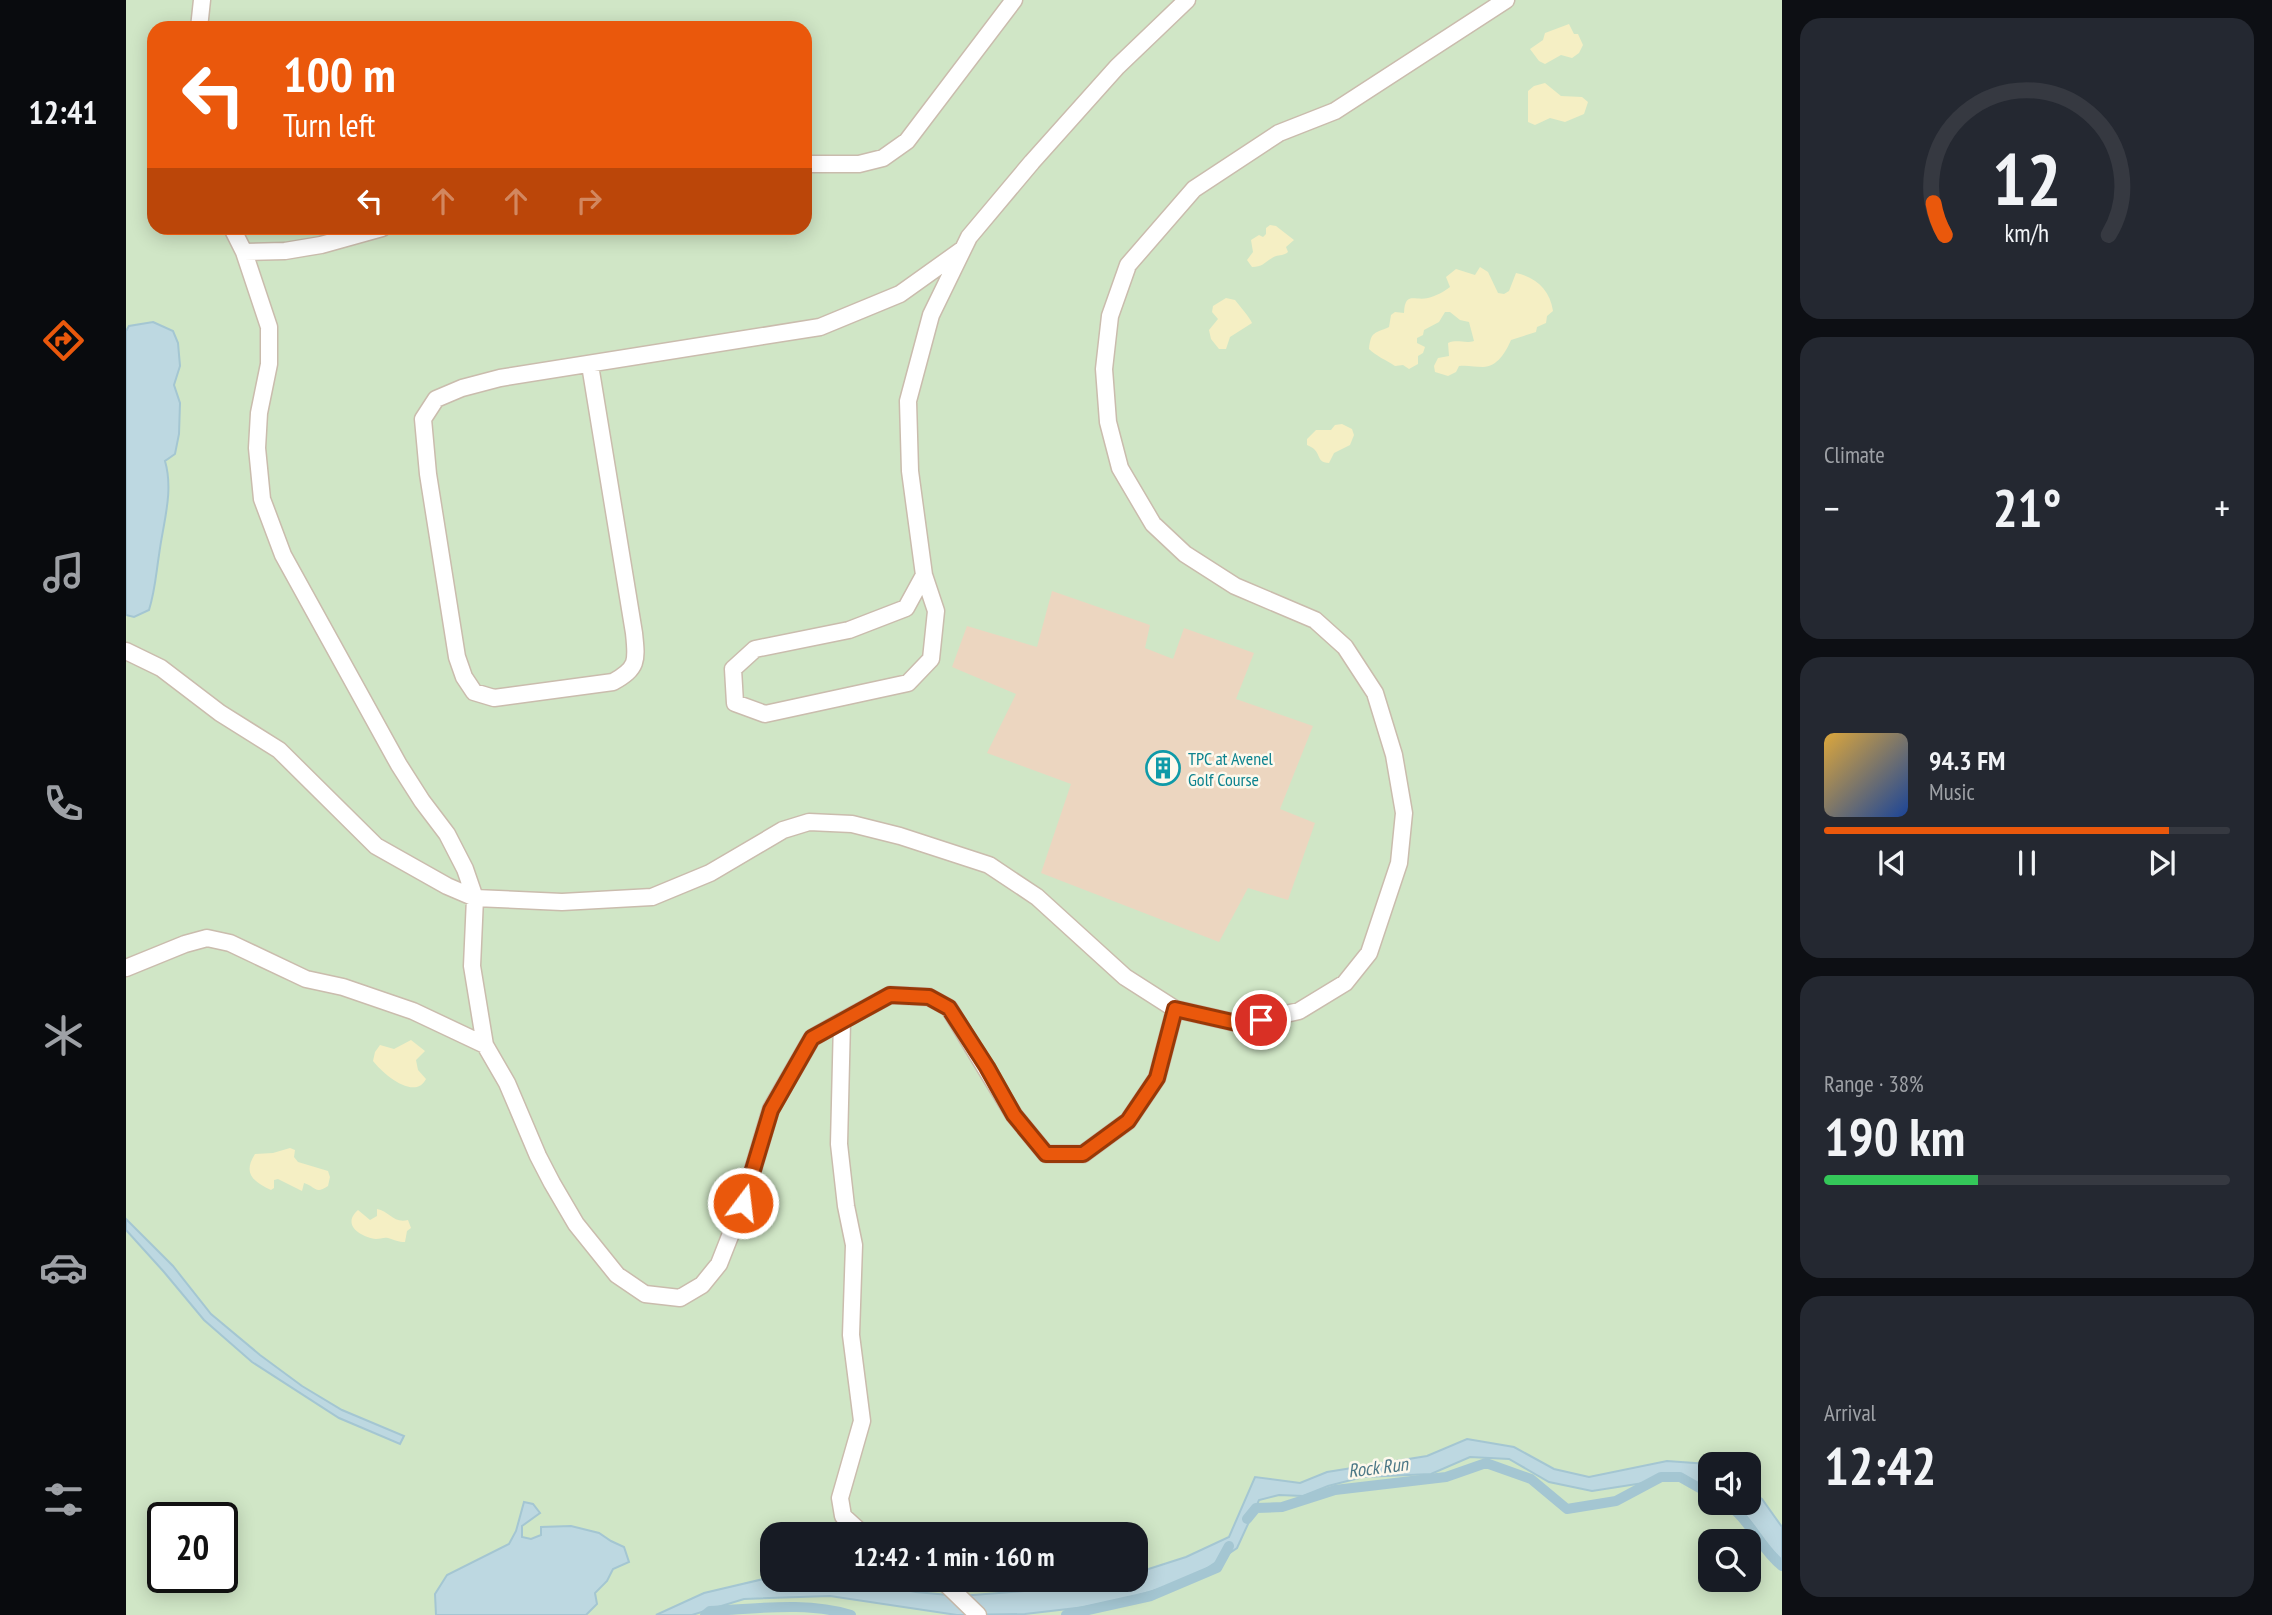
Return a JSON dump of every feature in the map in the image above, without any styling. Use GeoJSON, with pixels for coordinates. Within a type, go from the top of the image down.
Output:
{"type":"FeatureCollection","features":[{"type":"Feature","properties":{"kind":"lane"},"geometry":{"type":"LineString","coordinates":[[200,21],[202,0]]}},
{"type":"Feature","properties":{"kind":"lane"},"geometry":{"type":"LineString","coordinates":[[812,164],[859,164],[883,158],[907,141],[1014,0]]}},
{"type":"Feature","properties":{"kind":"lane"},"geometry":{"type":"LineString","coordinates":[[923,575],[906,608],[849,629],[755,649],[733,669],[735,703],[765,714],[908,684],[931,659],[936,611],[923,575],[910,471],[908,401],[931,314],[970,237],[1117,67],[1187,0]]}},
{"type":"Feature","properties":{"kind":"lane"},"geometry":{"type":"LineString","coordinates":[[126,650],[161,668],[220,713],[279,750],[376,846],[447,886],[475,898],[562,902],[652,897],[710,873],[783,830],[809,822],[852,824],[989,865],[1037,897],[1125,977],[1175,1009],[1241,1024],[1299,1011],[1345,983],[1369,953],[1399,863],[1404,813],[1394,755],[1375,693],[1345,647],[1315,620],[1235,586],[1185,554],[1153,524],[1121,468],[1108,422],[1104,369],[1110,316],[1128,265],[1194,189],[1279,133],[1335,111],[1506,0]]}},
{"type":"Feature","properties":{"kind":"lane"},"geometry":{"type":"LineString","coordinates":[[236,235],[244,252],[269,327],[269,364],[259,413],[257,448],[262,499],[283,555],[399,765],[447,834],[465,869],[475,898],[472,966],[485,1045],[507,1083],[538,1156],[576,1224],[617,1275],[645,1294],[680,1298],[702,1285],[719,1264],[743,1203],[771,1110],[812,1038],[890,995],[929,997],[949,1008],[1014,1115],[1046,1154],[1083,1154],[1128,1121],[1157,1078],[1175,1009]]}},
{"type":"Feature","properties":{"kind":"lane"},"geometry":{"type":"LineString","coordinates":[[244,252],[285,251],[357,235]]}},
{"type":"Feature","properties":{"kind":"lane"},"geometry":{"type":"LineString","coordinates":[[590,365],[636,656],[629,673],[613,682],[494,698],[474,692],[464,677],[457,657],[428,474],[423,419],[436,399],[462,388],[500,378],[820,327],[900,294],[963,249]]}},
{"type":"Feature","properties":{"kind":"lane"},"geometry":{"type":"LineString","coordinates":[[126,968],[185,944],[206,939],[230,943],[306,979],[343,987],[414,1011],[485,1045]]}},
{"type":"Feature","properties":{"kind":"lane"},"geometry":{"type":"LineString","coordinates":[[842,1021],[839,1144],[846,1206],[854,1245],[850,1335],[862,1420],[840,1498],[843,1516],[850,1522]]}},
{"type":"Feature","properties":{"kind":"lane"},"geometry":{"type":"LineString","coordinates":[[954,1592],[978,1615]]}},
{"type":"Feature","properties":{"kind":"green space"},"geometry":{"type":"Polygon","coordinates":[[[126,0],[1782,0],[1782,1615],[126,1615],[126,0]]]}},
{"type":"Feature","properties":{"kind":"sand"},"geometry":{"type":"Polygon","coordinates":[[[1569,24],[1583,45],[1579,53],[1572,58],[1561,55],[1545,64],[1539,61],[1530,49],[1543,40],[1545,33],[1569,24]]]}},
{"type":"Feature","properties":{"kind":"sand"},"geometry":{"type":"Polygon","coordinates":[[[1545,83],[1561,96],[1582,97],[1588,102],[1584,114],[1565,122],[1550,118],[1535,125],[1528,122],[1528,91],[1545,83]]]}},
{"type":"Feature","properties":{"kind":"sand"},"geometry":{"type":"Polygon","coordinates":[[[1270,225],[1276,226],[1294,240],[1286,247],[1286,254],[1252,267],[1247,260],[1253,252],[1251,240],[1259,235],[1263,237],[1270,225]]]}},
{"type":"Feature","properties":{"kind":"sand"},"geometry":{"type":"Polygon","coordinates":[[[1480,267],[1488,272],[1498,293],[1509,291],[1516,273],[1536,281],[1549,297],[1553,311],[1547,316],[1546,323],[1537,327],[1536,332],[1511,340],[1497,362],[1483,367],[1459,366],[1456,372],[1448,376],[1435,372],[1434,366],[1438,358],[1449,356],[1448,343],[1474,341],[1469,322],[1460,320],[1450,312],[1445,312],[1439,322],[1424,330],[1423,335],[1417,338],[1417,343],[1425,347],[1423,353],[1418,356],[1418,364],[1409,369],[1403,365],[1395,366],[1369,349],[1372,336],[1389,327],[1391,315],[1395,312],[1404,313],[1408,299],[1428,298],[1445,291],[1450,287],[1446,277],[1456,269],[1475,275],[1480,267]]]}},
{"type":"Feature","properties":{"kind":"sand"},"geometry":{"type":"Polygon","coordinates":[[[1226,298],[1235,300],[1252,323],[1230,337],[1226,349],[1219,349],[1211,339],[1209,330],[1218,319],[1212,312],[1213,306],[1226,298]]]}},
{"type":"Feature","properties":{"kind":"sand"},"geometry":{"type":"Polygon","coordinates":[[[1342,424],[1352,429],[1354,435],[1350,445],[1334,453],[1329,463],[1323,461],[1314,449],[1307,445],[1307,439],[1316,430],[1331,430],[1335,425],[1342,424]]]}},
{"type":"Feature","properties":{"kind":"sand"},"geometry":{"type":"Polygon","coordinates":[[[411,1040],[425,1051],[416,1060],[418,1070],[426,1079],[421,1085],[414,1087],[391,1078],[373,1061],[380,1045],[394,1049],[411,1040]]]}},
{"type":"Feature","properties":{"kind":"sand"},"geometry":{"type":"Polygon","coordinates":[[[290,1148],[295,1150],[294,1157],[298,1162],[328,1171],[328,1186],[318,1190],[304,1183],[302,1191],[278,1179],[274,1180],[274,1188],[271,1190],[254,1180],[250,1166],[255,1154],[290,1148]]]}},
{"type":"Feature","properties":{"kind":"sand"},"geometry":{"type":"Polygon","coordinates":[[[377,1209],[395,1219],[408,1220],[411,1228],[407,1231],[405,1242],[370,1238],[355,1229],[352,1221],[358,1210],[370,1220],[377,1216],[377,1209]]]}},
{"type":"Feature","properties":{"kind":"water"},"geometry":{"type":"Polygon","coordinates":[[[153,322],[173,331],[178,343],[180,366],[174,385],[180,403],[179,434],[175,454],[165,461],[168,496],[151,603],[149,610],[134,617],[126,615],[126,331],[129,326],[153,322]]]}},
{"type":"Feature","properties":{"kind":"water"},"geometry":{"type":"Polygon","coordinates":[[[126,1219],[173,1266],[211,1314],[260,1355],[302,1386],[342,1410],[404,1436],[400,1444],[339,1418],[252,1362],[204,1320],[126,1230],[126,1219]]]}},
{"type":"Feature","properties":{"kind":"water"},"geometry":{"type":"Polygon","coordinates":[[[1467,1439],[1514,1447],[1554,1469],[1589,1477],[1667,1461],[1698,1463],[1698,1484],[1669,1479],[1592,1491],[1549,1482],[1509,1459],[1470,1457],[1431,1474],[1363,1477],[1303,1496],[1279,1495],[1259,1500],[1237,1548],[1191,1579],[1133,1597],[1085,1607],[1025,1614],[957,1615],[830,1596],[744,1599],[692,1615],[656,1615],[704,1593],[760,1580],[760,1592],[916,1592],[960,1596],[1011,1592],[1148,1592],[1148,1569],[1186,1557],[1229,1537],[1255,1477],[1300,1483],[1327,1472],[1427,1456],[1467,1439]]]}},
{"type":"Feature","properties":{"kind":"water"},"geometry":{"type":"Polygon","coordinates":[[[1761,1498],[1782,1527],[1782,1560],[1761,1536],[1761,1529],[1756,1529],[1745,1515],[1761,1515],[1761,1498]]]}},
{"type":"Feature","properties":{"kind":"water"},"geometry":{"type":"Polygon","coordinates":[[[524,1502],[533,1504],[540,1513],[522,1526],[522,1537],[531,1539],[541,1535],[541,1527],[571,1526],[599,1533],[624,1547],[629,1562],[613,1569],[607,1581],[595,1593],[597,1604],[586,1615],[436,1615],[435,1594],[447,1575],[509,1544],[516,1531],[524,1502]]]}},
{"type":"Feature","properties":{"kind":"building","name":"TPC at Avenel Golf Course"},"geometry":{"type":"Polygon","coordinates":[[[1052,591],[1150,625],[1145,648],[1173,659],[1184,628],[1254,653],[1236,699],[1313,726],[1280,809],[1315,823],[1288,900],[1248,888],[1219,942],[1041,873],[1071,784],[987,753],[1016,694],[952,667],[967,626],[1037,647],[1052,591]]]}},
{"type":"Feature","properties":{"kind":"waterway","name":"Rock Run"},"geometry":{"type":"LineString","coordinates":[[1247,1519],[1256,1508],[1282,1507],[1335,1490],[1446,1477],[1486,1463],[1531,1479],[1567,1509],[1616,1501],[1661,1477],[1680,1477],[1698,1487]]}},
{"type":"Feature","properties":{"kind":"waterway","name":"Rock Run"},"geometry":{"type":"LineString","coordinates":[[1739,1515],[1782,1566]]}},
{"type":"Feature","properties":{"kind":"waterway","name":"Rock Run"},"geometry":{"type":"LineString","coordinates":[[1066,1615],[1151,1596],[1217,1568],[1229,1546]]}},
{"type":"Feature","properties":{"kind":"waterway","name":"Rock Run"},"geometry":{"type":"LineString","coordinates":[[705,1615],[710,1611],[781,1607],[817,1608],[851,1615]]}},
{"type":"Feature","properties":{"kind":"place","name":"TPC at Avenel Golf Course"},"geometry":{"type":"Point","coordinates":[1163,768]}},
{"type":"Feature","properties":{"kind":"route"},"geometry":{"type":"LineString","coordinates":[[743,1203],[771,1110],[812,1038],[890,995],[929,997],[949,1008],[1014,1115],[1046,1154],[1083,1154],[1128,1121],[1157,1078],[1175,1009],[1241,1024],[1261,1020]]}}]}
